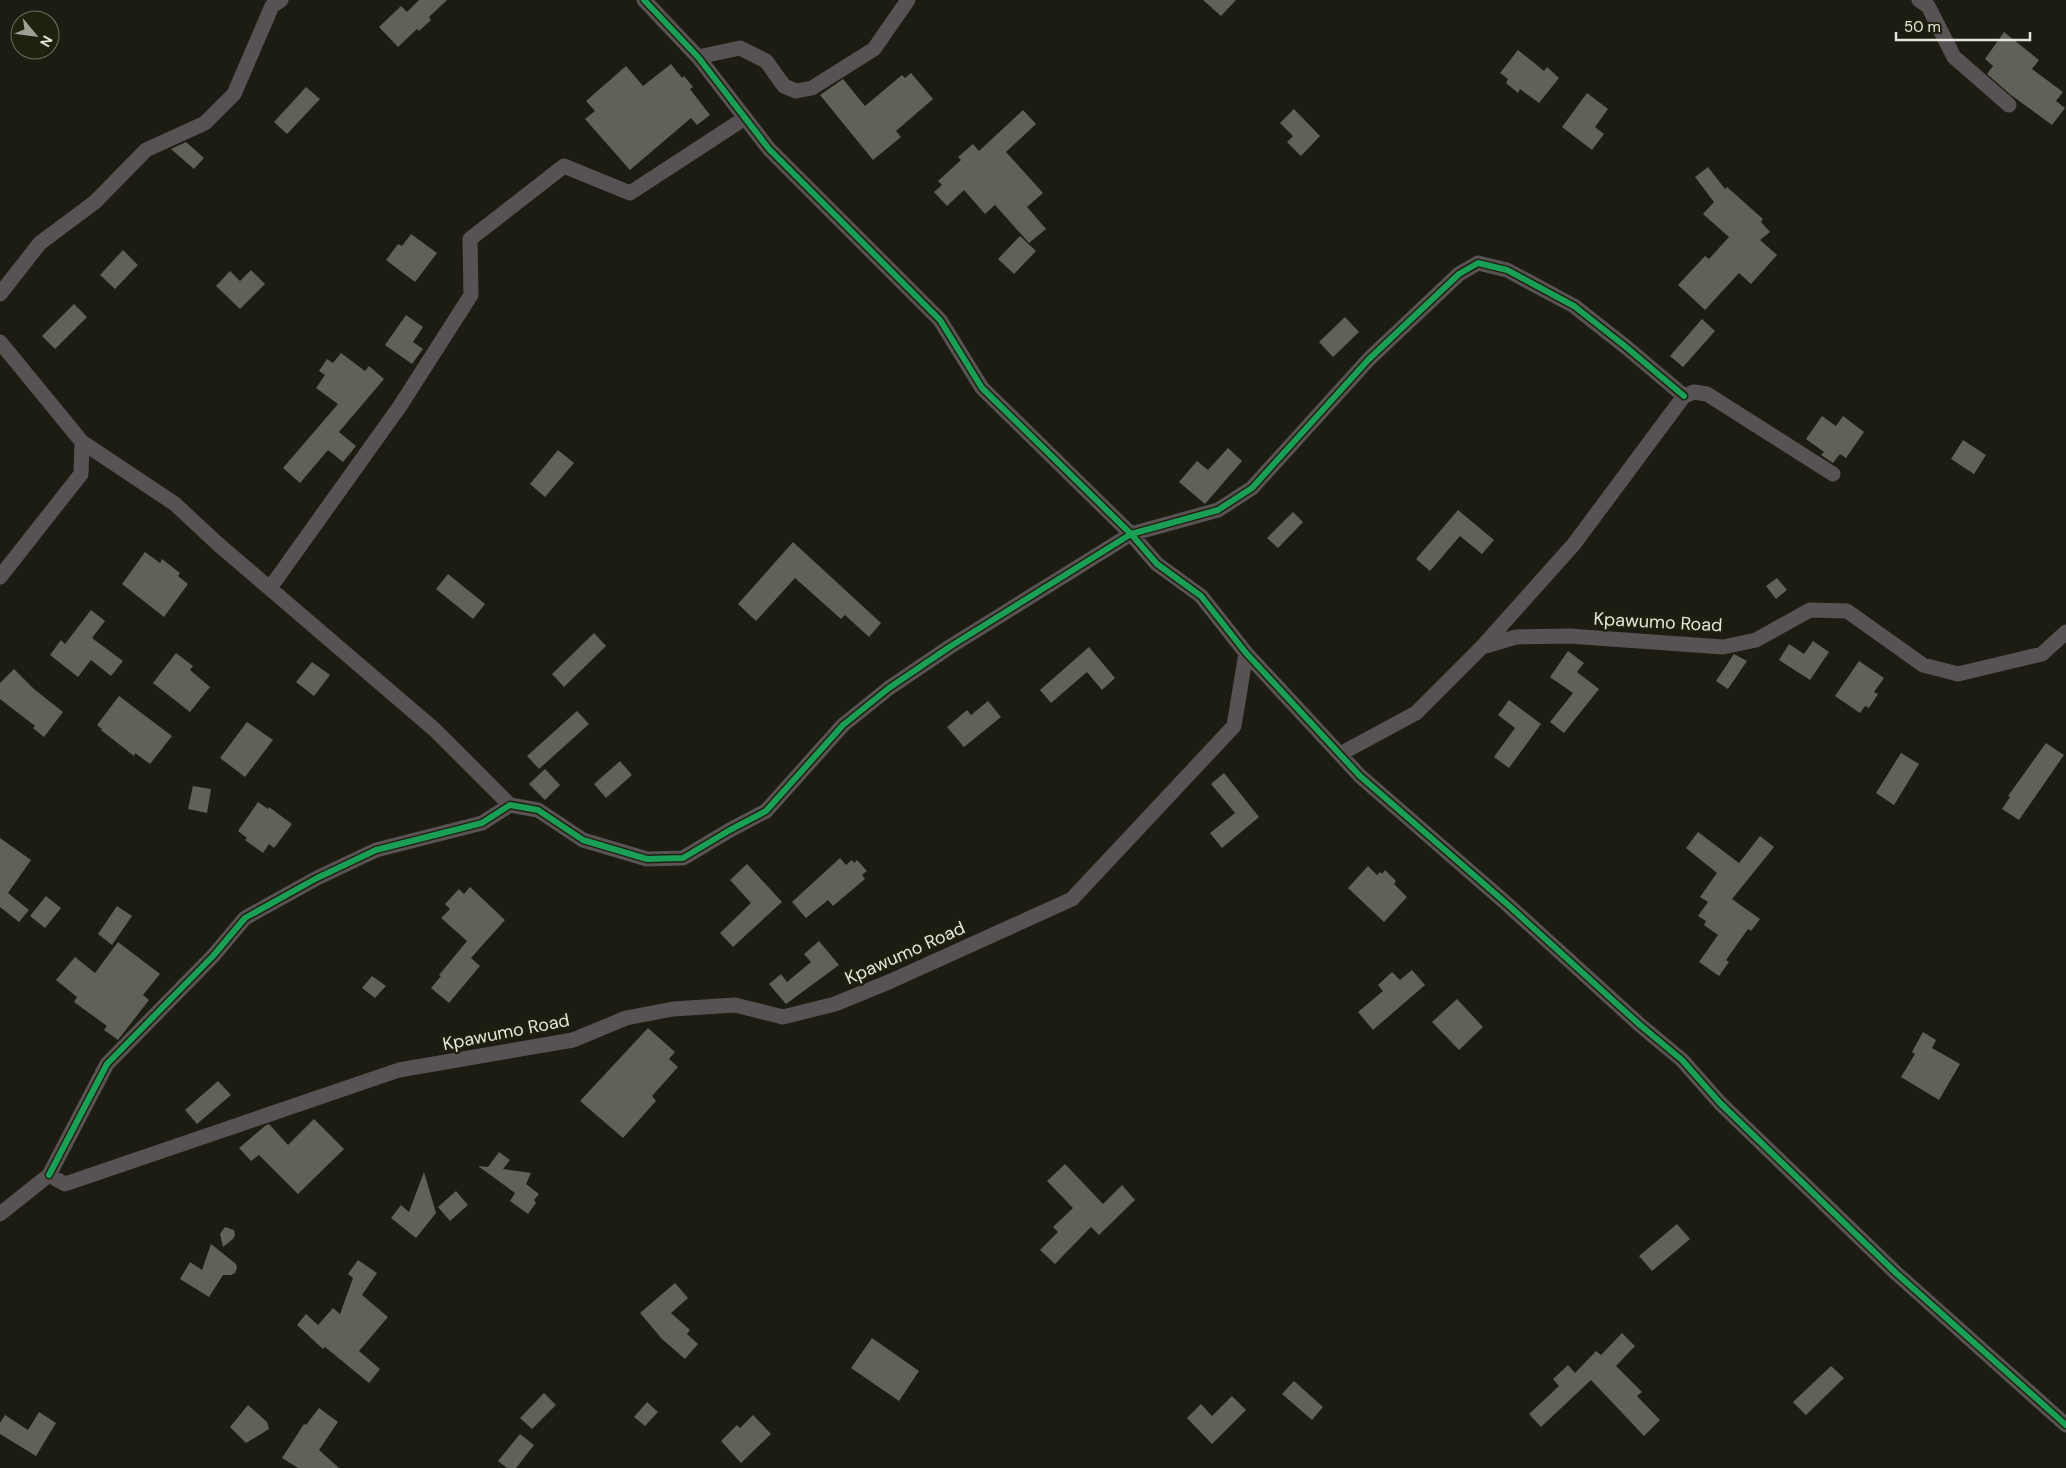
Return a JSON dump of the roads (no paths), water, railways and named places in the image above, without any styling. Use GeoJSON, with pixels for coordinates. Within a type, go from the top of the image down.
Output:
{"type":"FeatureCollection","features":[{"type":"Feature","properties":{"kind":"street"},"geometry":{"type":"LineString","coordinates":[[0,294],[40,243],[95,202],[146,150],[205,123],[234,94],[272,6],[281,0]]}},
{"type":"Feature","properties":{"kind":"street"},"geometry":{"type":"LineString","coordinates":[[644,0],[698,57],[769,149],[940,320],[982,388],[1131,534],[1157,564],[1201,596],[1246,653],[1360,776],[1507,904],[1640,1026],[1682,1060],[1720,1103],[1889,1266],[2066,1425]]}},
{"type":"Feature","properties":{"kind":"street"},"geometry":{"type":"LineString","coordinates":[[698,57],[740,48],[766,61],[784,86],[796,91],[812,88],[874,48],[908,0]]}},
{"type":"Feature","properties":{"kind":"street"},"geometry":{"type":"LineString","coordinates":[[1919,0],[1928,6],[1954,57],[2009,105]]}},
{"type":"Feature","properties":{"kind":"street"},"geometry":{"type":"LineString","coordinates":[[270,588],[400,406],[471,295],[470,239],[564,166],[630,194],[745,118]]}},
{"type":"Feature","properties":{"kind":"street"},"geometry":{"type":"LineString","coordinates":[[0,342],[82,442],[175,504],[435,730],[510,805],[538,810],[583,840],[647,859],[683,858],[766,811],[843,725],[888,688],[951,646],[1131,534],[1218,510],[1252,488],[1369,359],[1459,274],[1478,263],[1507,270],[1574,306],[1684,396]]}},
{"type":"Feature","properties":{"kind":"street"},"geometry":{"type":"LineString","coordinates":[[1482,647],[1574,544],[1684,396],[1694,392],[1707,394],[1833,474]]}},
{"type":"Feature","properties":{"kind":"street"},"geometry":{"type":"LineString","coordinates":[[0,578],[81,474],[82,442]]}},
{"type":"Feature","properties":{"kind":"street","name":"Kpawumo Road"},"geometry":{"type":"LineString","coordinates":[[1340,754],[1416,713],[1482,647],[1516,637],[1569,636],[1722,647],[1756,640],[1810,610],[1847,611],[1923,665],[1958,674],[2042,654],[2066,632]]}},
{"type":"Feature","properties":{"kind":"street","name":"Kpawumo Road"},"geometry":{"type":"LineString","coordinates":[[49,1176],[65,1184],[399,1070],[573,1040],[626,1018],[674,1009],[735,1005],[783,1017],[835,1004],[891,981],[1072,899],[1234,726],[1246,653]]}},
{"type":"Feature","properties":{"kind":"street"},"geometry":{"type":"LineString","coordinates":[[0,1214],[49,1176],[107,1064],[213,956],[245,918],[317,878],[376,850],[482,823],[510,805]]}}]}
